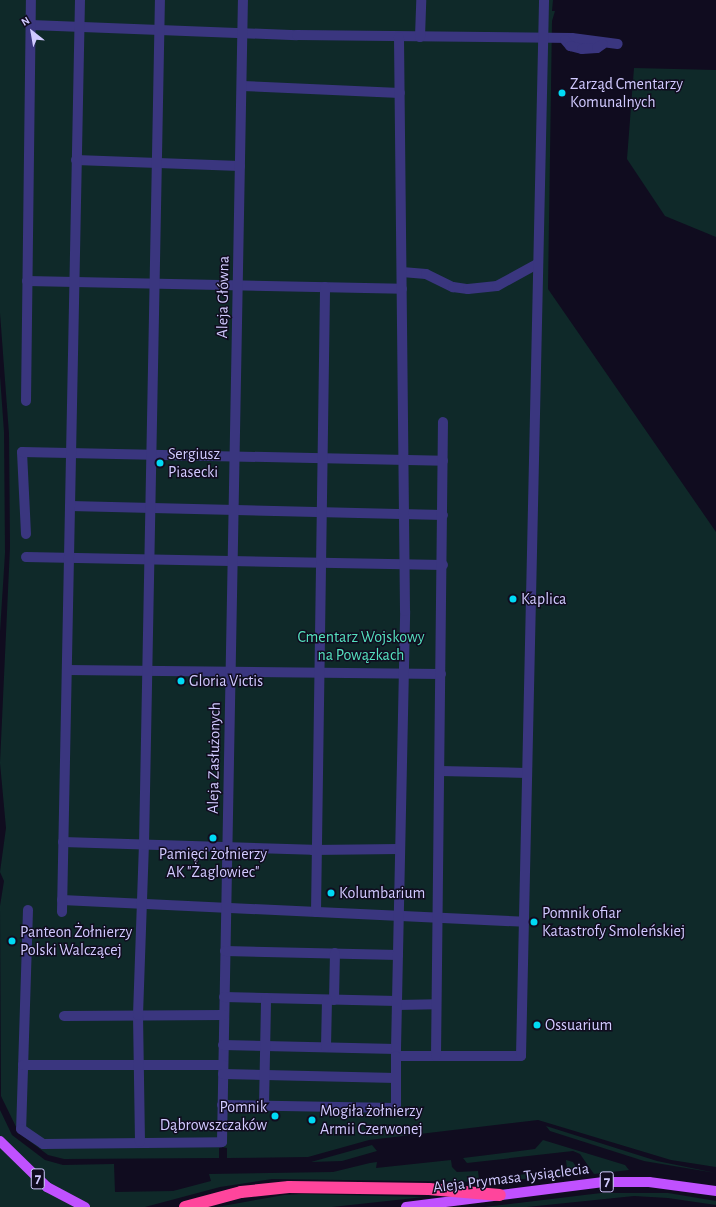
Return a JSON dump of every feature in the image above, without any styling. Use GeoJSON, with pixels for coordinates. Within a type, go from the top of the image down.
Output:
{"type":"FeatureCollection","features":[{"type":"Feature","properties":{"kind":"highway"},"geometry":{"type":"LineString","coordinates":[[184,1207],[241,1192],[289,1187],[429,1189],[500,1195]]}},
{"type":"Feature","properties":{"kind":"main road","name":"7"},"geometry":{"type":"LineString","coordinates":[[0,1141],[47,1187],[85,1207]]}},
{"type":"Feature","properties":{"kind":"main road","name":"Aleja Prymasa Tysiąclecia"},"geometry":{"type":"LineString","coordinates":[[406,1207],[605,1182],[649,1182],[716,1191]]}},
{"type":"Feature","properties":{"kind":"street"},"geometry":{"type":"LineString","coordinates":[[26,401],[31,0]]}},
{"type":"Feature","properties":{"kind":"street"},"geometry":{"type":"LineString","coordinates":[[62,912],[80,0]]}},
{"type":"Feature","properties":{"kind":"street"},"geometry":{"type":"LineString","coordinates":[[28,910],[21,1130],[44,1144],[140,1142],[138,1015],[148,670],[160,0]]}},
{"type":"Feature","properties":{"kind":"street","name":"Aleja Główna"},"geometry":{"type":"LineString","coordinates":[[232,561],[243,0]]}},
{"type":"Feature","properties":{"kind":"street"},"geometry":{"type":"LineString","coordinates":[[420,37],[421,0]]}},
{"type":"Feature","properties":{"kind":"street"},"geometry":{"type":"LineString","coordinates":[[223,1045],[326,1047],[436,1056],[521,1056],[537,264],[544,0]]}},
{"type":"Feature","properties":{"kind":"street"},"geometry":{"type":"LineString","coordinates":[[31,25],[243,33],[594,40],[603,44],[618,44]]}},
{"type":"Feature","properties":{"kind":"street"},"geometry":{"type":"LineString","coordinates":[[222,1105],[396,1108],[399,850],[405,565],[399,37]]}},
{"type":"Feature","properties":{"kind":"street"},"geometry":{"type":"LineString","coordinates":[[242,86],[400,93]]}},
{"type":"Feature","properties":{"kind":"street"},"geometry":{"type":"LineString","coordinates":[[76,160],[240,166]]}},
{"type":"Feature","properties":{"kind":"street"},"geometry":{"type":"LineString","coordinates":[[402,272],[426,274],[453,287],[468,289],[497,286],[537,264]]}},
{"type":"Feature","properties":{"kind":"street"},"geometry":{"type":"LineString","coordinates":[[27,281],[402,289]]}},
{"type":"Feature","properties":{"kind":"street"},"geometry":{"type":"LineString","coordinates":[[316,912],[325,287]]}},
{"type":"Feature","properties":{"kind":"street"},"geometry":{"type":"LineString","coordinates":[[436,1056],[443,565],[443,422]]}},
{"type":"Feature","properties":{"kind":"street"},"geometry":{"type":"LineString","coordinates":[[26,534],[22,452],[71,455],[443,461]]}},
{"type":"Feature","properties":{"kind":"street"},"geometry":{"type":"LineString","coordinates":[[70,506],[443,516]]}},
{"type":"Feature","properties":{"kind":"street"},"geometry":{"type":"LineString","coordinates":[[26,557],[443,565]]}},
{"type":"Feature","properties":{"kind":"street","name":"Aleja Zasłużonych"},"geometry":{"type":"LineString","coordinates":[[140,1142],[222,1142],[232,561]]}},
{"type":"Feature","properties":{"kind":"street"},"geometry":{"type":"LineString","coordinates":[[66,670],[441,674]]}},
{"type":"Feature","properties":{"kind":"street"},"geometry":{"type":"LineString","coordinates":[[440,771],[527,773]]}},
{"type":"Feature","properties":{"kind":"street"},"geometry":{"type":"LineString","coordinates":[[63,842],[399,850]]}},
{"type":"Feature","properties":{"kind":"street"},"geometry":{"type":"LineString","coordinates":[[62,900],[524,922]]}},
{"type":"Feature","properties":{"kind":"street"},"geometry":{"type":"LineString","coordinates":[[225,951],[398,955]]}},
{"type":"Feature","properties":{"kind":"street"},"geometry":{"type":"LineString","coordinates":[[326,1047],[335,954]]}},
{"type":"Feature","properties":{"kind":"street"},"geometry":{"type":"LineString","coordinates":[[224,997],[436,1004]]}},
{"type":"Feature","properties":{"kind":"street"},"geometry":{"type":"LineString","coordinates":[[264,1106],[266,998]]}},
{"type":"Feature","properties":{"kind":"street"},"geometry":{"type":"LineString","coordinates":[[64,1016],[224,1015]]}},
{"type":"Feature","properties":{"kind":"street"},"geometry":{"type":"LineString","coordinates":[[23,1065],[139,1065],[223,1070],[264,1075],[396,1078]]}},
{"type":"Feature","properties":{"kind":"green space","name":"Cmentarz Wojskowy na Powązkach"},"geometry":{"type":"Polygon","coordinates":[[[0,0],[553,0],[552,11],[555,11],[552,21],[548,289],[716,532],[716,1167],[671,1160],[538,1120],[369,1140],[308,1157],[227,1158],[227,1148],[222,1147],[219,1148],[219,1158],[64,1159],[48,1155],[19,1133],[1,1096],[0,906],[4,881],[0,872],[6,828],[0,763],[10,547],[9,434],[0,313],[0,0]]]}},
{"type":"Feature","properties":{"kind":"green space"},"geometry":{"type":"Polygon","coordinates":[[[634,68],[716,70],[716,237],[665,216],[627,159],[634,68]]]}},
{"type":"Feature","properties":{"kind":"green space"},"geometry":{"type":"Polygon","coordinates":[[[0,376],[4,432],[5,553],[0,632],[0,376]]]}},
{"type":"Feature","properties":{"kind":"green space"},"geometry":{"type":"Polygon","coordinates":[[[0,1110],[12,1135],[45,1160],[63,1165],[114,1164],[115,1192],[173,1191],[211,1181],[209,1174],[333,1172],[377,1162],[376,1168],[451,1160],[452,1167],[457,1172],[478,1171],[479,1179],[487,1179],[488,1182],[272,1179],[220,1187],[145,1207],[0,1207],[0,1110]]]}},
{"type":"Feature","properties":{"kind":"green space"},"geometry":{"type":"Polygon","coordinates":[[[546,1126],[657,1161],[716,1173],[644,1161],[550,1131],[546,1126]]]}},
{"type":"Feature","properties":{"kind":"green space"},"geometry":{"type":"Polygon","coordinates":[[[543,1140],[625,1165],[629,1170],[594,1174],[580,1154],[573,1151],[467,1163],[463,1158],[535,1149],[543,1140]]]}},
{"type":"Feature","properties":{"kind":"green space"},"geometry":{"type":"Polygon","coordinates":[[[372,1145],[377,1151],[342,1161],[311,1162],[372,1145]]]}},
{"type":"Feature","properties":{"kind":"green space"},"geometry":{"type":"Polygon","coordinates":[[[566,1160],[573,1162],[576,1167],[575,1173],[569,1176],[494,1181],[494,1178],[567,1169],[566,1160]]]}},
{"type":"Feature","properties":{"kind":"green space"},"geometry":{"type":"Polygon","coordinates":[[[601,1193],[668,1193],[716,1201],[716,1205],[668,1198],[634,1196],[527,1207],[484,1207],[601,1193]]]}},
{"type":"Feature","properties":{"kind":"green space"},"geometry":{"type":"Polygon","coordinates":[[[302,1194],[424,1197],[332,1207],[217,1207],[284,1195],[302,1194]]]}},
{"type":"Feature","properties":{"kind":"place","name":"Zarząd Cmentarzy Komunalnych"},"geometry":{"type":"Point","coordinates":[562,93]}},
{"type":"Feature","properties":{"kind":"place","name":"Sergiusz Piasecki"},"geometry":{"type":"Point","coordinates":[160,463]}},
{"type":"Feature","properties":{"kind":"place","name":"Kaplica"},"geometry":{"type":"Point","coordinates":[513,599]}},
{"type":"Feature","properties":{"kind":"place","name":"Gloria Victis"},"geometry":{"type":"Point","coordinates":[181,681]}},
{"type":"Feature","properties":{"kind":"place","name":"Pamięci żołnierzy AK \"Żaglowiec\""},"geometry":{"type":"Point","coordinates":[213,838]}},
{"type":"Feature","properties":{"kind":"place","name":"Kolumbarium"},"geometry":{"type":"Point","coordinates":[331,893]}},
{"type":"Feature","properties":{"kind":"place","name":"Pomnik ofiar Katastrofy Smoleńskiej"},"geometry":{"type":"Point","coordinates":[534,922]}},
{"type":"Feature","properties":{"kind":"place","name":"Panteon Żołnierzy Polski Walczącej"},"geometry":{"type":"Point","coordinates":[12,941]}},
{"type":"Feature","properties":{"kind":"place","name":"Ossuarium"},"geometry":{"type":"Point","coordinates":[537,1025]}},
{"type":"Feature","properties":{"kind":"place","name":"Pomnik Dąbrowszczaków"},"geometry":{"type":"Point","coordinates":[275,1116]}},
{"type":"Feature","properties":{"kind":"place","name":"Mogiła żołnierzy Armii Czerwonej"},"geometry":{"type":"Point","coordinates":[312,1120]}}]}
